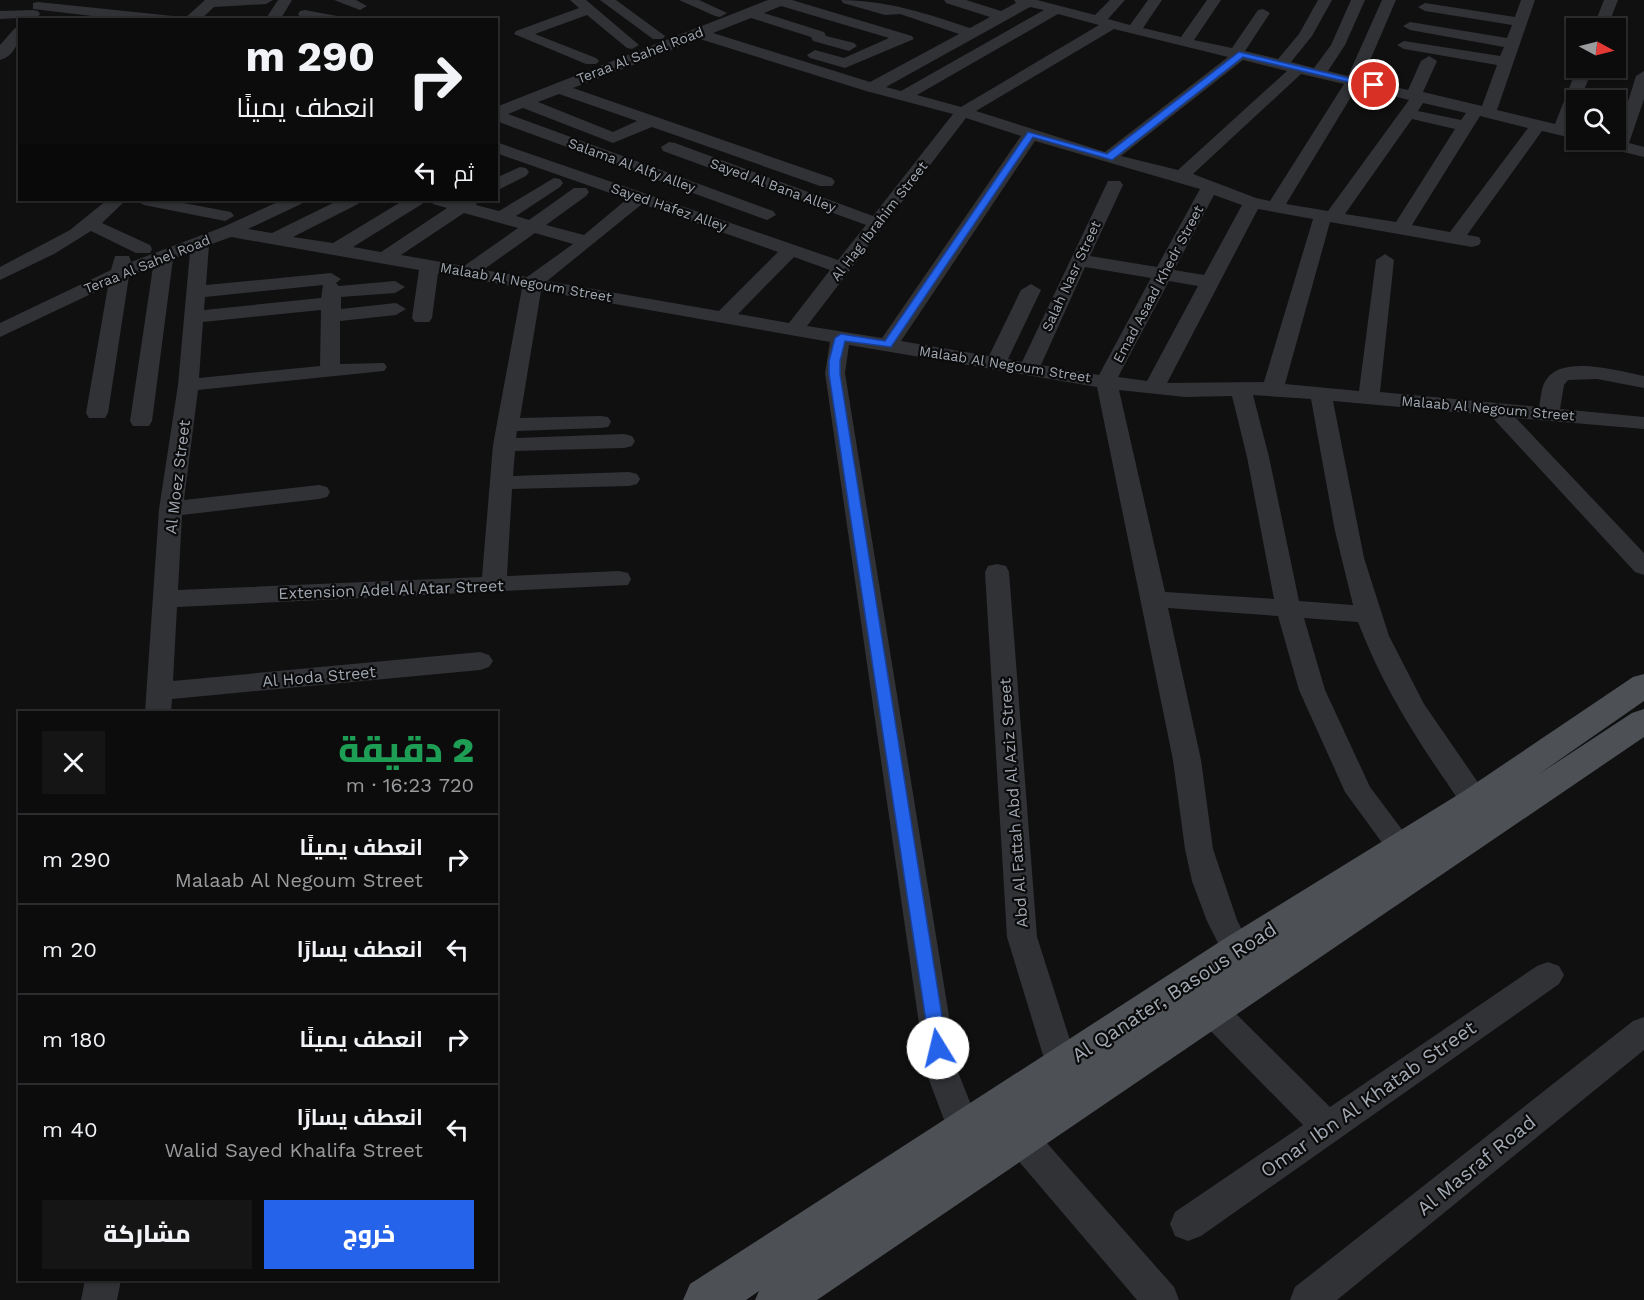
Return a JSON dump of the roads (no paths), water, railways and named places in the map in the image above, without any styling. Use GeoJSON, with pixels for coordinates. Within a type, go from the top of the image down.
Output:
{"type":"FeatureCollection","features":[{"type":"Feature","properties":{"kind":"main road","name":"Al Qanater, Basous Road"},"geometry":{"type":"LineString","coordinates":[[706,1300],[964,1130],[1007,1123],[1062,1065],[1237,950],[1476,800],[1644,685]]}},
{"type":"Feature","properties":{"kind":"main road","name":"Al Qanater, Basous Road"},"geometry":{"type":"LineString","coordinates":[[778,1300],[1007,1123],[1211,1010],[1644,721]]}},
{"type":"Feature","properties":{"kind":"street"},"geometry":{"type":"LineString","coordinates":[[121,13],[130,0]]}},
{"type":"Feature","properties":{"kind":"street"},"geometry":{"type":"LineString","coordinates":[[192,18],[211,1],[266,0]]}},
{"type":"Feature","properties":{"kind":"street"},"geometry":{"type":"LineString","coordinates":[[273,18],[285,0]]}},
{"type":"Feature","properties":{"kind":"street"},"geometry":{"type":"LineString","coordinates":[[302,17],[318,0]]}},
{"type":"Feature","properties":{"kind":"street"},"geometry":{"type":"LineString","coordinates":[[341,0],[360,6]]}},
{"type":"Feature","properties":{"kind":"street"},"geometry":{"type":"LineString","coordinates":[[607,0],[658,36]]}},
{"type":"Feature","properties":{"kind":"street"},"geometry":{"type":"LineString","coordinates":[[686,0],[717,20],[843,63],[902,38]]}},
{"type":"Feature","properties":{"kind":"street"},"geometry":{"type":"LineString","coordinates":[[848,0],[885,11],[901,10],[972,33]]}},
{"type":"Feature","properties":{"kind":"street"},"geometry":{"type":"LineString","coordinates":[[963,112],[1105,22],[1118,0]]}},
{"type":"Feature","properties":{"kind":"street"},"geometry":{"type":"LineString","coordinates":[[1134,30],[1155,0]]}},
{"type":"Feature","properties":{"kind":"street"},"geometry":{"type":"LineString","coordinates":[[1185,41],[1214,0]]}},
{"type":"Feature","properties":{"kind":"street"},"geometry":{"type":"LineString","coordinates":[[1282,64],[1305,36],[1325,0]]}},
{"type":"Feature","properties":{"kind":"street"},"geometry":{"type":"LineString","coordinates":[[1318,72],[1338,45],[1358,0]]}},
{"type":"Feature","properties":{"kind":"street"},"geometry":{"type":"LineString","coordinates":[[1275,207],[1354,80],[1389,0]]}},
{"type":"Feature","properties":{"kind":"street"},"geometry":{"type":"LineString","coordinates":[[1401,229],[1465,126],[1482,110],[1507,62],[1528,0],[1522,0]]}},
{"type":"Feature","properties":{"kind":"street"},"geometry":{"type":"LineString","coordinates":[[1604,18],[1611,0]]}},
{"type":"Feature","properties":{"kind":"street"},"geometry":{"type":"LineString","coordinates":[[780,1],[918,43]]}},
{"type":"Feature","properties":{"kind":"street","name":"Teraa Al Sahel Road"},"geometry":{"type":"LineString","coordinates":[[498,96],[658,36],[717,20],[750,7],[780,1]]}},
{"type":"Feature","properties":{"kind":"street"},"geometry":{"type":"LineString","coordinates":[[930,18],[961,1],[1003,16]]}},
{"type":"Feature","properties":{"kind":"street"},"geometry":{"type":"LineString","coordinates":[[872,88],[1003,16],[1024,1],[1134,30],[1566,131]]}},
{"type":"Feature","properties":{"kind":"street"},"geometry":{"type":"LineString","coordinates":[[591,61],[523,36],[523,32],[586,4],[600,20],[632,45]]}},
{"type":"Feature","properties":{"kind":"street"},"geometry":{"type":"LineString","coordinates":[[750,7],[819,34],[818,39],[870,52]]}},
{"type":"Feature","properties":{"kind":"street"},"geometry":{"type":"LineString","coordinates":[[1425,7],[1521,22]]}},
{"type":"Feature","properties":{"kind":"street"},"geometry":{"type":"LineString","coordinates":[[0,15],[35,10],[121,13],[158,18]]}},
{"type":"Feature","properties":{"kind":"street"},"geometry":{"type":"LineString","coordinates":[[903,96],[1055,10]]}},
{"type":"Feature","properties":{"kind":"street"},"geometry":{"type":"LineString","coordinates":[[1108,158],[1239,54],[1263,13]]}},
{"type":"Feature","properties":{"kind":"street"},"geometry":{"type":"LineString","coordinates":[[538,42],[600,20]]}},
{"type":"Feature","properties":{"kind":"street","name":"Teraa Al Sahel Road"},"geometry":{"type":"LineString","coordinates":[[498,113],[697,33],[717,20]]}},
{"type":"Feature","properties":{"kind":"street"},"geometry":{"type":"LineString","coordinates":[[934,34],[950,26]]}},
{"type":"Feature","properties":{"kind":"street"},"geometry":{"type":"LineString","coordinates":[[1410,26],[1513,44]]}},
{"type":"Feature","properties":{"kind":"street"},"geometry":{"type":"LineString","coordinates":[[0,30],[18,30]]}},
{"type":"Feature","properties":{"kind":"street"},"geometry":{"type":"LineString","coordinates":[[1,52],[18,32]]}},
{"type":"Feature","properties":{"kind":"street"},"geometry":{"type":"LineString","coordinates":[[697,33],[845,80],[963,112],[1108,158],[1181,176],[1252,203],[1464,240],[1538,125]]}},
{"type":"Feature","properties":{"kind":"street"},"geometry":{"type":"LineString","coordinates":[[845,80],[926,39],[949,45]]}},
{"type":"Feature","properties":{"kind":"street"},"geometry":{"type":"LineString","coordinates":[[1404,45],[1507,62]]}},
{"type":"Feature","properties":{"kind":"street"},"geometry":{"type":"LineString","coordinates":[[1273,389],[1328,216],[1407,113],[1417,95],[1429,61]]}},
{"type":"Feature","properties":{"kind":"street"},"geometry":{"type":"LineString","coordinates":[[1181,176],[1299,68]]}},
{"type":"Feature","properties":{"kind":"street"},"geometry":{"type":"LineString","coordinates":[[1626,128],[1644,76]]}},
{"type":"Feature","properties":{"kind":"street"},"geometry":{"type":"LineString","coordinates":[[557,88],[826,182]]}},
{"type":"Feature","properties":{"kind":"street"},"geometry":{"type":"LineString","coordinates":[[523,102],[613,138],[651,121]]}},
{"type":"Feature","properties":{"kind":"street","name":"Al Hag Ibrahim Street"},"geometry":{"type":"LineString","coordinates":[[794,330],[963,112]]}},
{"type":"Feature","properties":{"kind":"street"},"geometry":{"type":"LineString","coordinates":[[1407,113],[1465,126]]}},
{"type":"Feature","properties":{"kind":"street","name":"Salama Al Alfy Alley"},"geometry":{"type":"LineString","coordinates":[[498,115],[766,215]]}},
{"type":"Feature","properties":{"kind":"street"},"geometry":{"type":"LineString","coordinates":[[498,151],[534,129]]}},
{"type":"Feature","properties":{"kind":"street"},"geometry":{"type":"LineString","coordinates":[[888,345],[1031,134]]}},
{"type":"Feature","properties":{"kind":"street"},"geometry":{"type":"LineString","coordinates":[[651,157],[691,135]]}},
{"type":"Feature","properties":{"kind":"street","name":"Sayed Al Bana Alley"},"geometry":{"type":"LineString","coordinates":[[669,147],[877,223]]}},
{"type":"Feature","properties":{"kind":"street"},"geometry":{"type":"LineString","coordinates":[[1626,148],[1644,152]]}},
{"type":"Feature","properties":{"kind":"street","name":"Sayed Hafez Alley"},"geometry":{"type":"LineString","coordinates":[[498,152],[634,202],[842,268]]}},
{"type":"Feature","properties":{"kind":"street"},"geometry":{"type":"LineString","coordinates":[[498,153],[520,172],[580,192],[634,202]]}},
{"type":"Feature","properties":{"kind":"street"},"geometry":{"type":"LineString","coordinates":[[498,185],[520,172]]}},
{"type":"Feature","properties":{"kind":"street"},"geometry":{"type":"LineString","coordinates":[[502,218],[554,183]]}},
{"type":"Feature","properties":{"kind":"street","name":"Salah Nasr Street"},"geometry":{"type":"LineString","coordinates":[[1029,368],[1114,185]]}},
{"type":"Feature","properties":{"kind":"street","name":"Emad Asaad Khedr Street"},"geometry":{"type":"LineString","coordinates":[[1106,381],[1210,186]]}},
{"type":"Feature","properties":{"kind":"street"},"geometry":{"type":"LineString","coordinates":[[468,272],[580,192]]}},
{"type":"Feature","properties":{"kind":"street"},"geometry":{"type":"LineString","coordinates":[[0,274],[35,258],[92,225],[116,201]]}},
{"type":"Feature","properties":{"kind":"street","name":"Malaab Al Negoum Street"},"geometry":{"type":"LineString","coordinates":[[148,201],[274,238],[794,330],[1106,381],[1186,391],[1240,387],[1273,389],[1644,423]]}},
{"type":"Feature","properties":{"kind":"street","name":"Teraa Al Sahel Road"},"geometry":{"type":"LineString","coordinates":[[0,315],[121,265],[164,255],[200,242],[259,201]]}},
{"type":"Feature","properties":{"kind":"street","name":"Teraa Al Sahel Road"},"geometry":{"type":"LineString","coordinates":[[0,331],[121,265],[143,249],[292,201]]}},
{"type":"Feature","properties":{"kind":"street"},"geometry":{"type":"LineString","coordinates":[[274,238],[355,201]]}},
{"type":"Feature","properties":{"kind":"street"},"geometry":{"type":"LineString","coordinates":[[330,371],[334,249],[414,201]]}},
{"type":"Feature","properties":{"kind":"street"},"geometry":{"type":"LineString","coordinates":[[449,201],[467,203],[502,218],[587,242]]}},
{"type":"Feature","properties":{"kind":"street"},"geometry":{"type":"LineString","coordinates":[[494,584],[506,435],[533,282],[587,242],[634,202]]}},
{"type":"Feature","properties":{"kind":"street"},"geometry":{"type":"LineString","coordinates":[[384,258],[467,203]]}},
{"type":"Feature","properties":{"kind":"street"},"geometry":{"type":"LineString","coordinates":[[1154,387],[1252,203]]}},
{"type":"Feature","properties":{"kind":"street"},"geometry":{"type":"LineString","coordinates":[[92,225],[143,249]]}},
{"type":"Feature","properties":{"kind":"street","name":"Al Moez Street"},"geometry":{"type":"LineString","coordinates":[[158,702],[171,509],[188,385],[200,242]]}},
{"type":"Feature","properties":{"kind":"street"},"geometry":{"type":"LineString","coordinates":[[724,317],[791,250]]}},
{"type":"Feature","properties":{"kind":"street"},"geometry":{"type":"LineString","coordinates":[[0,255],[35,258]]}},
{"type":"Feature","properties":{"kind":"street"},"geometry":{"type":"LineString","coordinates":[[141,421],[164,255]]}},
{"type":"Feature","properties":{"kind":"street"},"geometry":{"type":"LineString","coordinates":[[1079,260],[1210,282]]}},
{"type":"Feature","properties":{"kind":"street"},"geometry":{"type":"LineString","coordinates":[[1369,398],[1385,260]]}},
{"type":"Feature","properties":{"kind":"street"},"geometry":{"type":"LineString","coordinates":[[97,413],[121,265]]}},
{"type":"Feature","properties":{"kind":"street"},"geometry":{"type":"LineString","coordinates":[[422,318],[429,266]]}},
{"type":"Feature","properties":{"kind":"street"},"geometry":{"type":"LineString","coordinates":[[195,318],[395,287]]}},
{"type":"Feature","properties":{"kind":"street"},"geometry":{"type":"LineString","coordinates":[[996,362],[1031,290]]}},
{"type":"Feature","properties":{"kind":"street"},"geometry":{"type":"LineString","coordinates":[[196,292],[331,298],[396,309]]}},
{"type":"Feature","properties":{"kind":"street"},"geometry":{"type":"LineString","coordinates":[[841,338],[836,355],[835,374],[942,1072],[964,1130]]}},
{"type":"Feature","properties":{"kind":"street"},"geometry":{"type":"LineString","coordinates":[[188,385],[377,367]]}},
{"type":"Feature","properties":{"kind":"street"},"geometry":{"type":"LineString","coordinates":[[1549,413],[1555,380],[1561,374],[1581,372],[1644,382]]}},
{"type":"Feature","properties":{"kind":"street"},"geometry":{"type":"LineString","coordinates":[[1106,381],[1187,760],[1202,859],[1222,921],[1237,950]]}},
{"type":"Feature","properties":{"kind":"street"},"geometry":{"type":"LineString","coordinates":[[1240,387],[1258,457],[1288,608],[1312,690],[1348,773],[1370,809],[1401,847]]}},
{"type":"Feature","properties":{"kind":"street"},"geometry":{"type":"LineString","coordinates":[[1321,394],[1348,541],[1368,614],[1419,720],[1450,768],[1476,800]]}},
{"type":"Feature","properties":{"kind":"street"},"geometry":{"type":"LineString","coordinates":[[1497,410],[1644,567]]}},
{"type":"Feature","properties":{"kind":"street"},"geometry":{"type":"LineString","coordinates":[[506,435],[600,422]]}},
{"type":"Feature","properties":{"kind":"street"},"geometry":{"type":"LineString","coordinates":[[506,435],[624,441]]}},
{"type":"Feature","properties":{"kind":"street"},"geometry":{"type":"LineString","coordinates":[[501,483],[629,478]]}},
{"type":"Feature","properties":{"kind":"street"},"geometry":{"type":"LineString","coordinates":[[171,509],[319,492]]}},
{"type":"Feature","properties":{"kind":"street","name":"Abd Al Fattah Abd Al Aziz Street"},"geometry":{"type":"LineString","coordinates":[[997,572],[1022,937],[1062,1065]]}},
{"type":"Feature","properties":{"kind":"street","name":"Extension Adel Al Atar Street"},"geometry":{"type":"LineString","coordinates":[[164,599],[619,579]]}},
{"type":"Feature","properties":{"kind":"street"},"geometry":{"type":"LineString","coordinates":[[1154,599],[1368,614]]}},
{"type":"Feature","properties":{"kind":"street","name":"Al Hoda Street"},"geometry":{"type":"LineString","coordinates":[[158,702],[480,661]]}},
{"type":"Feature","properties":{"kind":"street","name":"Omar Ibn Al Khatab Street"},"geometry":{"type":"LineString","coordinates":[[1188,1224],[1548,975]]}},
{"type":"Feature","properties":{"kind":"street"},"geometry":{"type":"LineString","coordinates":[[1211,1010],[1327,1126]]}},
{"type":"Feature","properties":{"kind":"street","name":"Al Masraf Road"},"geometry":{"type":"LineString","coordinates":[[1308,1300],[1644,1031]]}},
{"type":"Feature","properties":{"kind":"street"},"geometry":{"type":"LineString","coordinates":[[1007,1123],[1161,1300]]}},
{"type":"Feature","properties":{"kind":"street"},"geometry":{"type":"LineString","coordinates":[[99,1300],[103,1281]]}}]}
